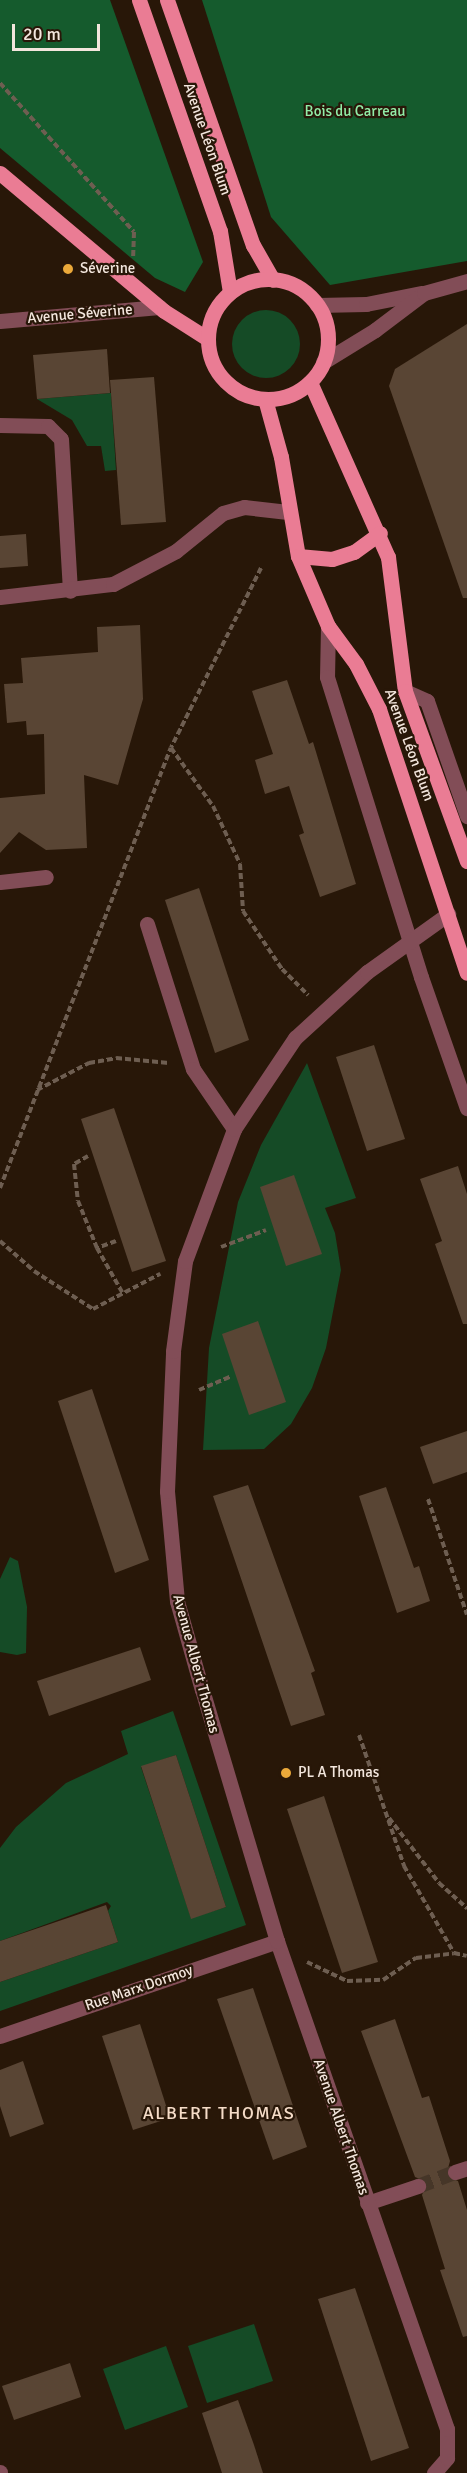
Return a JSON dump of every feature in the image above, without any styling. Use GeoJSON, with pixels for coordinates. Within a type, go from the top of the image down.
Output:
{"type":"FeatureCollection","features":[{"type":"Feature","properties":{"kind":"main road","name":"Avenue Léon Blum"},"geometry":{"type":"LineString","coordinates":[[139,0],[220,231],[230,292]]}},
{"type":"Feature","properties":{"kind":"main road","name":"Avenue Léon Blum"},"geometry":{"type":"LineString","coordinates":[[166,0],[253,245],[273,280]]}},
{"type":"Feature","properties":{"kind":"main road"},"geometry":{"type":"LineString","coordinates":[[0,173],[159,307],[208,339]]}},
{"type":"Feature","properties":{"kind":"main road"},"geometry":{"type":"LineString","coordinates":[[273,280],[298,287],[317,305],[327,333],[323,362],[310,382],[297,392],[265,399],[247,395],[225,380],[210,357],[208,339],[214,314],[230,292],[245,283],[273,280]]}},
{"type":"Feature","properties":{"kind":"main road","name":"Avenue Léon Blum"},"geometry":{"type":"LineString","coordinates":[[310,382],[380,533],[388,557],[405,691],[467,861]]}},
{"type":"Feature","properties":{"kind":"main road","name":"Avenue Léon Blum"},"geometry":{"type":"LineString","coordinates":[[265,399],[281,457],[288,512],[298,556],[328,626],[356,664],[379,709],[467,973]]}},
{"type":"Feature","properties":{"kind":"main road"},"geometry":{"type":"LineString","coordinates":[[298,556],[332,559],[354,552],[380,533]]}},
{"type":"Feature","properties":{"kind":"street"},"geometry":{"type":"LineString","coordinates":[[317,305],[366,304],[424,293],[467,281]]}},
{"type":"Feature","properties":{"kind":"street"},"geometry":{"type":"LineString","coordinates":[[323,362],[375,330],[424,293]]}},
{"type":"Feature","properties":{"kind":"street","name":"Avenue Séverine"},"geometry":{"type":"LineString","coordinates":[[0,321],[159,307]]}},
{"type":"Feature","properties":{"kind":"street"},"geometry":{"type":"LineString","coordinates":[[0,425],[48,426],[61,439],[70,591]]}},
{"type":"Feature","properties":{"kind":"street"},"geometry":{"type":"LineString","coordinates":[[0,597],[70,591],[113,584],[176,551],[223,513],[244,507],[288,512]]}},
{"type":"Feature","properties":{"kind":"street"},"geometry":{"type":"LineString","coordinates":[[328,626],[327,677],[467,1108]]}},
{"type":"Feature","properties":{"kind":"street"},"geometry":{"type":"LineString","coordinates":[[405,691],[428,702],[467,816]]}},
{"type":"Feature","properties":{"kind":"street"},"geometry":{"type":"LineString","coordinates":[[0,882],[46,877]]}},
{"type":"Feature","properties":{"kind":"street","name":"Avenue Albert Thomas"},"geometry":{"type":"LineString","coordinates":[[434,2473],[447,2458],[447,2429],[277,1941],[177,1601],[167,1491],[173,1351],[185,1261],[234,1129],[295,1038],[367,972],[448,914]]}},
{"type":"Feature","properties":{"kind":"street"},"geometry":{"type":"LineString","coordinates":[[147,924],[193,1069],[234,1129]]}},
{"type":"Feature","properties":{"kind":"street","name":"Rue Marx Dormoy"},"geometry":{"type":"LineString","coordinates":[[0,2036],[277,1941]]}},
{"type":"Feature","properties":{"kind":"street"},"geometry":{"type":"LineString","coordinates":[[367,2203],[417,2186]]}},
{"type":"Feature","properties":{"kind":"path"},"geometry":{"type":"LineString","coordinates":[[0,83],[134,232],[130,283]]}},
{"type":"Feature","properties":{"kind":"path"},"geometry":{"type":"LineString","coordinates":[[0,1188],[36,1090],[171,748],[261,568]]}},
{"type":"Feature","properties":{"kind":"path"},"geometry":{"type":"LineString","coordinates":[[171,748],[213,806],[240,864],[243,912],[282,969],[310,998]]}},
{"type":"Feature","properties":{"kind":"path"},"geometry":{"type":"LineString","coordinates":[[36,1090],[88,1064],[116,1058],[156,1060],[193,1069]]}},
{"type":"Feature","properties":{"kind":"path"},"geometry":{"type":"LineString","coordinates":[[88,1156],[74,1164],[78,1201],[97,1248],[122,1292]]}},
{"type":"Feature","properties":{"kind":"path"},"geometry":{"type":"LineString","coordinates":[[221,1247],[266,1230]]}},
{"type":"Feature","properties":{"kind":"path"},"geometry":{"type":"LineString","coordinates":[[0,1241],[34,1271],[93,1310],[122,1292],[169,1271]]}},
{"type":"Feature","properties":{"kind":"path"},"geometry":{"type":"LineString","coordinates":[[97,1248],[116,1241]]}},
{"type":"Feature","properties":{"kind":"path"},"geometry":{"type":"LineString","coordinates":[[199,1390],[230,1377]]}},
{"type":"Feature","properties":{"kind":"path"},"geometry":{"type":"LineString","coordinates":[[428,1499],[467,1615]]}},
{"type":"Feature","properties":{"kind":"path"},"geometry":{"type":"LineString","coordinates":[[359,1735],[404,1866],[454,1953]]}},
{"type":"Feature","properties":{"kind":"path"},"geometry":{"type":"LineString","coordinates":[[387,1815],[439,1883],[467,1908]]}},
{"type":"Feature","properties":{"kind":"path"},"geometry":{"type":"LineString","coordinates":[[305,1962],[311,1960],[347,1981],[383,1980],[416,1958],[454,1953],[467,1956]]}},
{"type":"Feature","properties":{"kind":"green space"},"geometry":{"type":"Polygon","coordinates":[[[0,0],[110,0],[203,262],[185,292],[155,278],[0,148],[0,0]]]}},
{"type":"Feature","properties":{"kind":"green space","name":"Bois du Carreau"},"geometry":{"type":"Polygon","coordinates":[[[202,0],[467,0],[467,261],[330,285],[271,217],[202,0]]]}},
{"type":"Feature","properties":{"kind":"green space"},"geometry":{"type":"Polygon","coordinates":[[[273,310],[285,316],[294,325],[300,337],[298,357],[290,368],[273,378],[259,378],[242,368],[234,357],[232,337],[242,320],[253,312],[273,310]]]}},
{"type":"Feature","properties":{"kind":"green space"},"geometry":{"type":"Polygon","coordinates":[[[111,393],[116,470],[105,471],[101,446],[87,446],[72,420],[37,399],[111,393]]]}},
{"type":"Feature","properties":{"kind":"green space"},"geometry":{"type":"Polygon","coordinates":[[[307,1063],[356,1198],[325,1208],[335,1233],[341,1270],[326,1348],[312,1388],[291,1424],[264,1449],[203,1450],[209,1348],[238,1202],[261,1145],[307,1063]]]}},
{"type":"Feature","properties":{"kind":"green space"},"geometry":{"type":"Polygon","coordinates":[[[10,1557],[18,1561],[27,1607],[26,1653],[17,1655],[0,1652],[0,1579],[10,1557]]]}},
{"type":"Feature","properties":{"kind":"green space"},"geometry":{"type":"Polygon","coordinates":[[[173,1711],[246,1925],[0,2011],[0,1982],[118,1942],[108,1911],[111,1906],[107,1902],[0,1941],[0,1848],[16,1827],[66,1783],[128,1754],[121,1731],[173,1711]],[[176,1755],[141,1767],[191,1918],[226,1907],[176,1755]]]}},
{"type":"Feature","properties":{"kind":"green space"},"geometry":{"type":"Polygon","coordinates":[[[254,2324],[273,2381],[207,2403],[188,2346],[254,2324]]]}},
{"type":"Feature","properties":{"kind":"green space"},"geometry":{"type":"Polygon","coordinates":[[[166,2346],[188,2407],[125,2430],[103,2369],[166,2346]]]}},
{"type":"Feature","properties":{"kind":"building"},"geometry":{"type":"Polygon","coordinates":[[[467,324],[467,598],[463,598],[389,386],[395,369],[467,324]]]}},
{"type":"Feature","properties":{"kind":"building"},"geometry":{"type":"Polygon","coordinates":[[[107,349],[110,393],[37,399],[33,355],[107,349]]]}},
{"type":"Feature","properties":{"kind":"building"},"geometry":{"type":"Polygon","coordinates":[[[154,377],[166,522],[121,525],[110,380],[154,377]]]}},
{"type":"Feature","properties":{"kind":"building"},"geometry":{"type":"Polygon","coordinates":[[[26,534],[28,566],[0,568],[0,536],[26,534]]]}},
{"type":"Feature","properties":{"kind":"building"},"geometry":{"type":"Polygon","coordinates":[[[140,625],[143,699],[118,785],[84,775],[87,848],[46,850],[19,832],[0,853],[0,798],[45,794],[44,734],[27,735],[26,721],[7,723],[4,684],[23,683],[21,658],[98,652],[97,627],[140,625]]]}},
{"type":"Feature","properties":{"kind":"building"},"geometry":{"type":"Polygon","coordinates":[[[287,680],[309,744],[313,742],[356,884],[320,897],[299,835],[304,833],[289,786],[265,794],[255,760],[273,754],[252,691],[287,680]]]}},
{"type":"Feature","properties":{"kind":"building"},"geometry":{"type":"Polygon","coordinates":[[[199,888],[249,1040],[215,1053],[165,900],[199,888]]]}},
{"type":"Feature","properties":{"kind":"building"},"geometry":{"type":"Polygon","coordinates":[[[374,1045],[405,1139],[367,1151],[336,1057],[374,1045]]]}},
{"type":"Feature","properties":{"kind":"building"},"geometry":{"type":"Polygon","coordinates":[[[114,1108],[166,1261],[132,1272],[81,1119],[114,1108]]]}},
{"type":"Feature","properties":{"kind":"building"},"geometry":{"type":"Polygon","coordinates":[[[458,1166],[467,1194],[467,1324],[463,1324],[435,1244],[442,1241],[420,1179],[458,1166]]]}},
{"type":"Feature","properties":{"kind":"building"},"geometry":{"type":"Polygon","coordinates":[[[294,1175],[322,1254],[286,1266],[260,1187],[294,1175]]]}},
{"type":"Feature","properties":{"kind":"building"},"geometry":{"type":"Polygon","coordinates":[[[258,1321],[286,1402],[249,1415],[222,1334],[258,1321]]]}},
{"type":"Feature","properties":{"kind":"building"},"geometry":{"type":"Polygon","coordinates":[[[92,1389],[149,1560],[115,1573],[58,1401],[92,1389]]]}},
{"type":"Feature","properties":{"kind":"building"},"geometry":{"type":"Polygon","coordinates":[[[467,1431],[467,1472],[433,1484],[420,1447],[467,1431]]]}},
{"type":"Feature","properties":{"kind":"building"},"geometry":{"type":"Polygon","coordinates":[[[248,1485],[315,1671],[311,1673],[325,1715],[291,1726],[213,1496],[248,1485]]]}},
{"type":"Feature","properties":{"kind":"building"},"geometry":{"type":"Polygon","coordinates":[[[386,1487],[414,1568],[419,1566],[430,1601],[397,1613],[359,1496],[386,1487]]]}},
{"type":"Feature","properties":{"kind":"building"},"geometry":{"type":"Polygon","coordinates":[[[140,1647],[151,1680],[49,1716],[37,1681],[140,1647]]]}},
{"type":"Feature","properties":{"kind":"building"},"geometry":{"type":"Polygon","coordinates":[[[176,1755],[226,1907],[191,1919],[141,1766],[176,1755]]]}},
{"type":"Feature","properties":{"kind":"building"},"geometry":{"type":"Polygon","coordinates":[[[324,1796],[378,1962],[342,1973],[287,1809],[324,1796]]]}},
{"type":"Feature","properties":{"kind":"building"},"geometry":{"type":"Polygon","coordinates":[[[106,1905],[118,1942],[0,1982],[0,1941],[106,1905]]]}},
{"type":"Feature","properties":{"kind":"building"},"geometry":{"type":"Polygon","coordinates":[[[253,1988],[307,2147],[273,2160],[217,1999],[253,1988]]]}},
{"type":"Feature","properties":{"kind":"building"},"geometry":{"type":"Polygon","coordinates":[[[395,2019],[422,2098],[429,2096],[450,2161],[446,2176],[458,2181],[467,2210],[467,2336],[463,2337],[440,2270],[445,2269],[422,2195],[427,2182],[415,2177],[361,2031],[395,2019]]]}},
{"type":"Feature","properties":{"kind":"building"},"geometry":{"type":"Polygon","coordinates":[[[140,2024],[170,2118],[133,2130],[102,2036],[140,2024]]]}},
{"type":"Feature","properties":{"kind":"building"},"geometry":{"type":"Polygon","coordinates":[[[23,2061],[44,2124],[10,2137],[0,2106],[0,2070],[23,2061]]]}},
{"type":"Feature","properties":{"kind":"building"},"geometry":{"type":"Polygon","coordinates":[[[355,2288],[409,2448],[371,2461],[318,2299],[355,2288]]]}},
{"type":"Feature","properties":{"kind":"building"},"geometry":{"type":"Polygon","coordinates":[[[70,2363],[81,2397],[14,2420],[2,2386],[70,2363]]]}},
{"type":"Feature","properties":{"kind":"building"},"geometry":{"type":"Polygon","coordinates":[[[238,2400],[263,2473],[222,2473],[202,2413],[238,2400]]]}},
{"type":"Feature","properties":{"kind":"tunnel"},"geometry":{"type":"LineString","coordinates":[[418,2186],[455,2172]]}},
{"type":"Feature","properties":{"kind":"place","name":"Séverine"},"geometry":{"type":"Point","coordinates":[68,269]}},
{"type":"Feature","properties":{"kind":"place","name":"PL A Thomas"},"geometry":{"type":"Point","coordinates":[286,1773]}},
{"type":"Feature","properties":{"kind":"district","name":"ALBERT THOMAS"},"geometry":{"type":"Point","coordinates":[219,2113]}}]}
